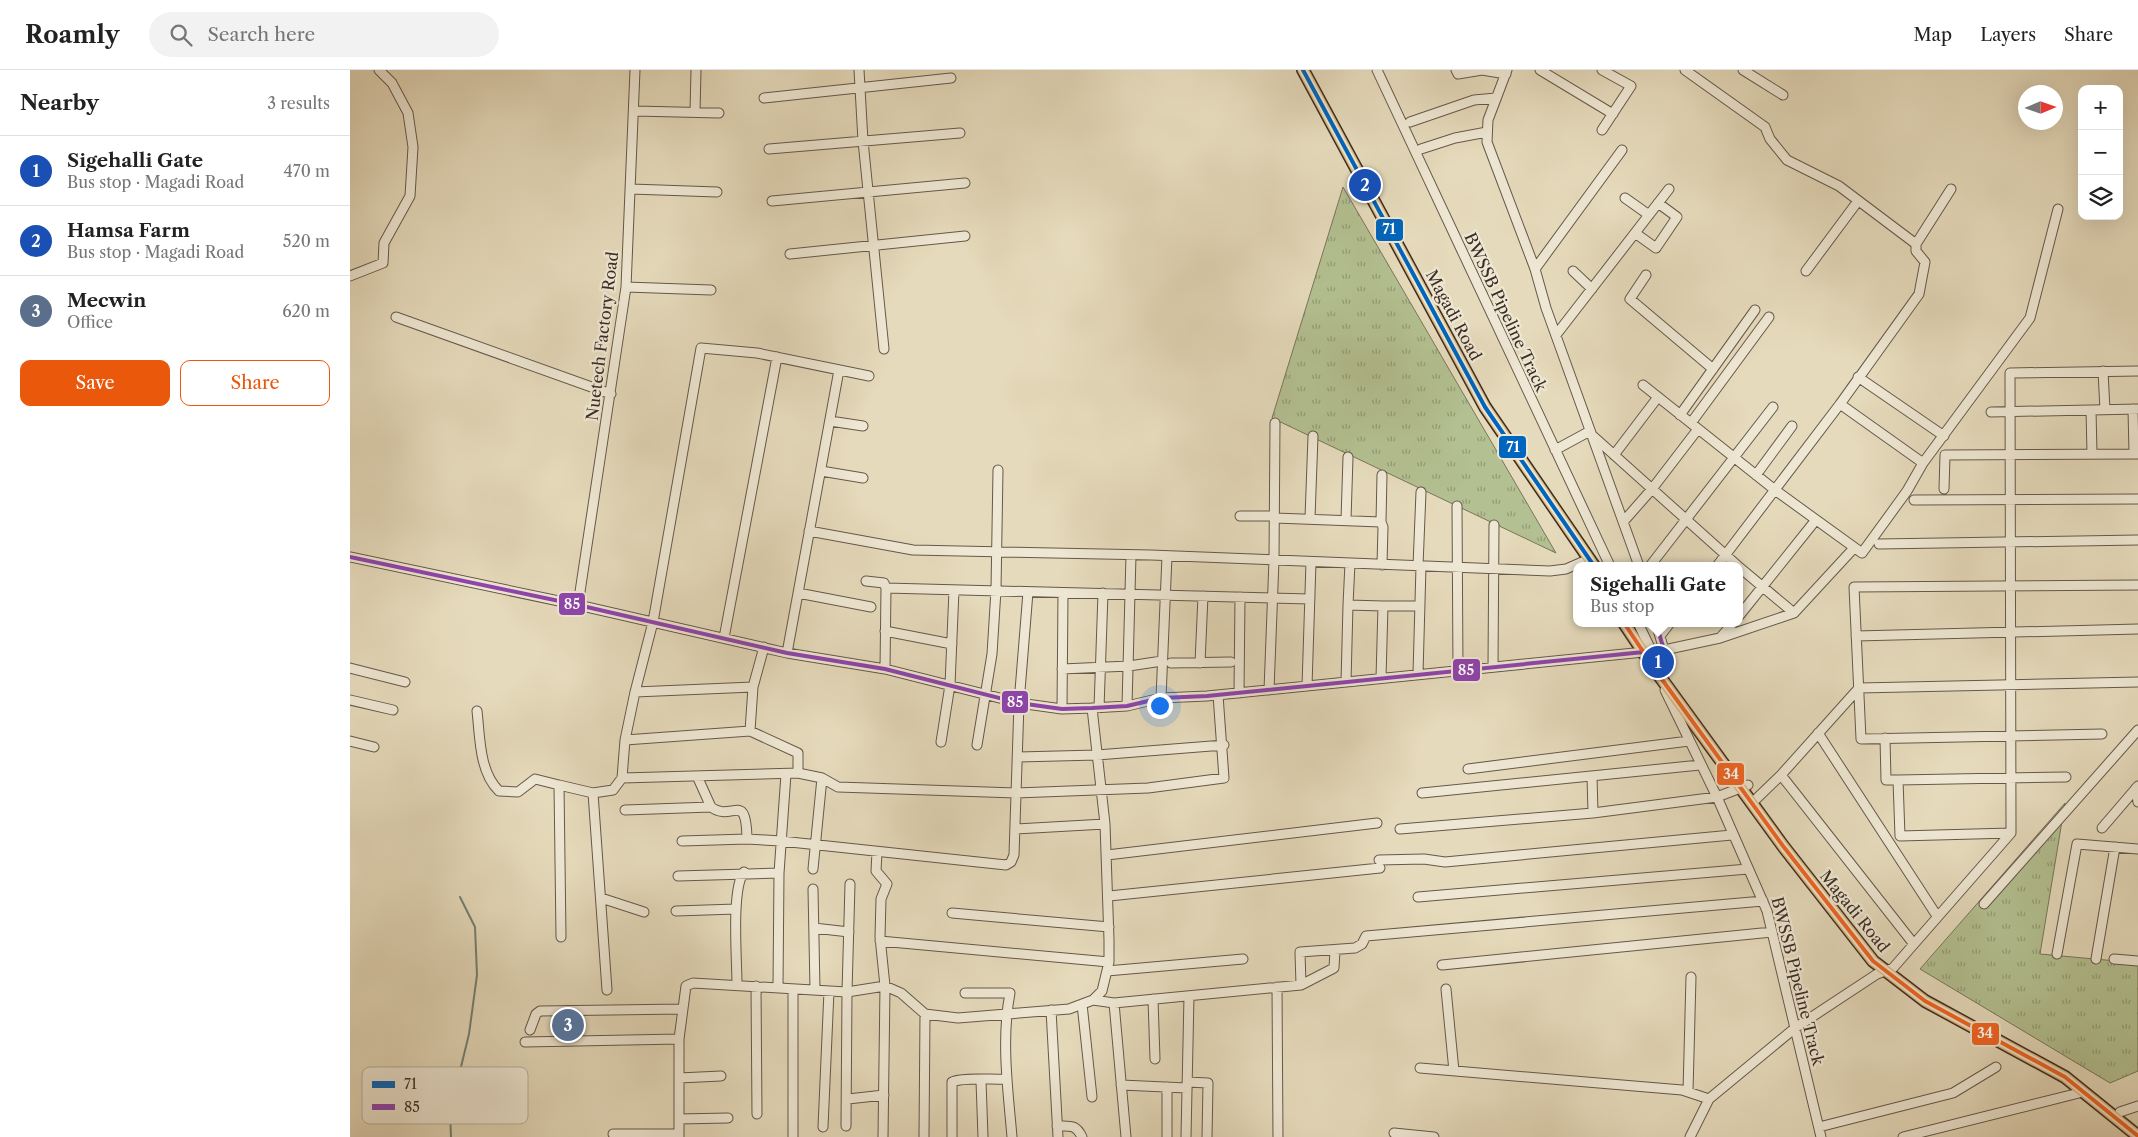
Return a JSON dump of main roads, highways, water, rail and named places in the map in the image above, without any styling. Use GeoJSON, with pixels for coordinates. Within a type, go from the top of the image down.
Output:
{"type":"FeatureCollection","features":[{"type":"Feature","properties":{"kind":"main road","name":"Magadi Road"},"geometry":{"type":"LineString","coordinates":[[1294,70],[1478,410],[1583,562]]}},
{"type":"Feature","properties":{"kind":"main road","name":"Magadi Road"},"geometry":{"type":"LineString","coordinates":[[1303,70],[1485,407],[1591,562]]}},
{"type":"Feature","properties":{"kind":"main road","name":"Magadi Road"},"geometry":{"type":"LineString","coordinates":[[1627,627],[1744,787]]}},
{"type":"Feature","properties":{"kind":"main road","name":"Magadi Road"},"geometry":{"type":"LineString","coordinates":[[1634,627],[1658,674],[1744,787],[1890,970],[1925,1001],[2065,1077],[2138,1136]]}},
{"type":"Feature","properties":{"kind":"main road","name":"Magadi Road"},"geometry":{"type":"LineString","coordinates":[[1890,970],[1930,997],[2070,1072],[2138,1127]]}},
{"type":"Feature","properties":{"kind":"waterway"},"geometry":{"type":"LineString","coordinates":[[460,897],[475,927],[477,975],[469,1034],[461,1067]]}},
{"type":"Feature","properties":{"kind":"waterway"},"geometry":{"type":"LineString","coordinates":[[450,1124],[451,1137]]}},
{"type":"Feature","properties":{"kind":"place","name":"Hamsa Farm"},"geometry":{"type":"Point","coordinates":[1365,185]}},
{"type":"Feature","properties":{"kind":"place","name":"Sigehalli Gate"},"geometry":{"type":"Point","coordinates":[1658,662]}},
{"type":"Feature","properties":{"kind":"place","name":"Mecwin"},"geometry":{"type":"Point","coordinates":[568,1025]}}]}
